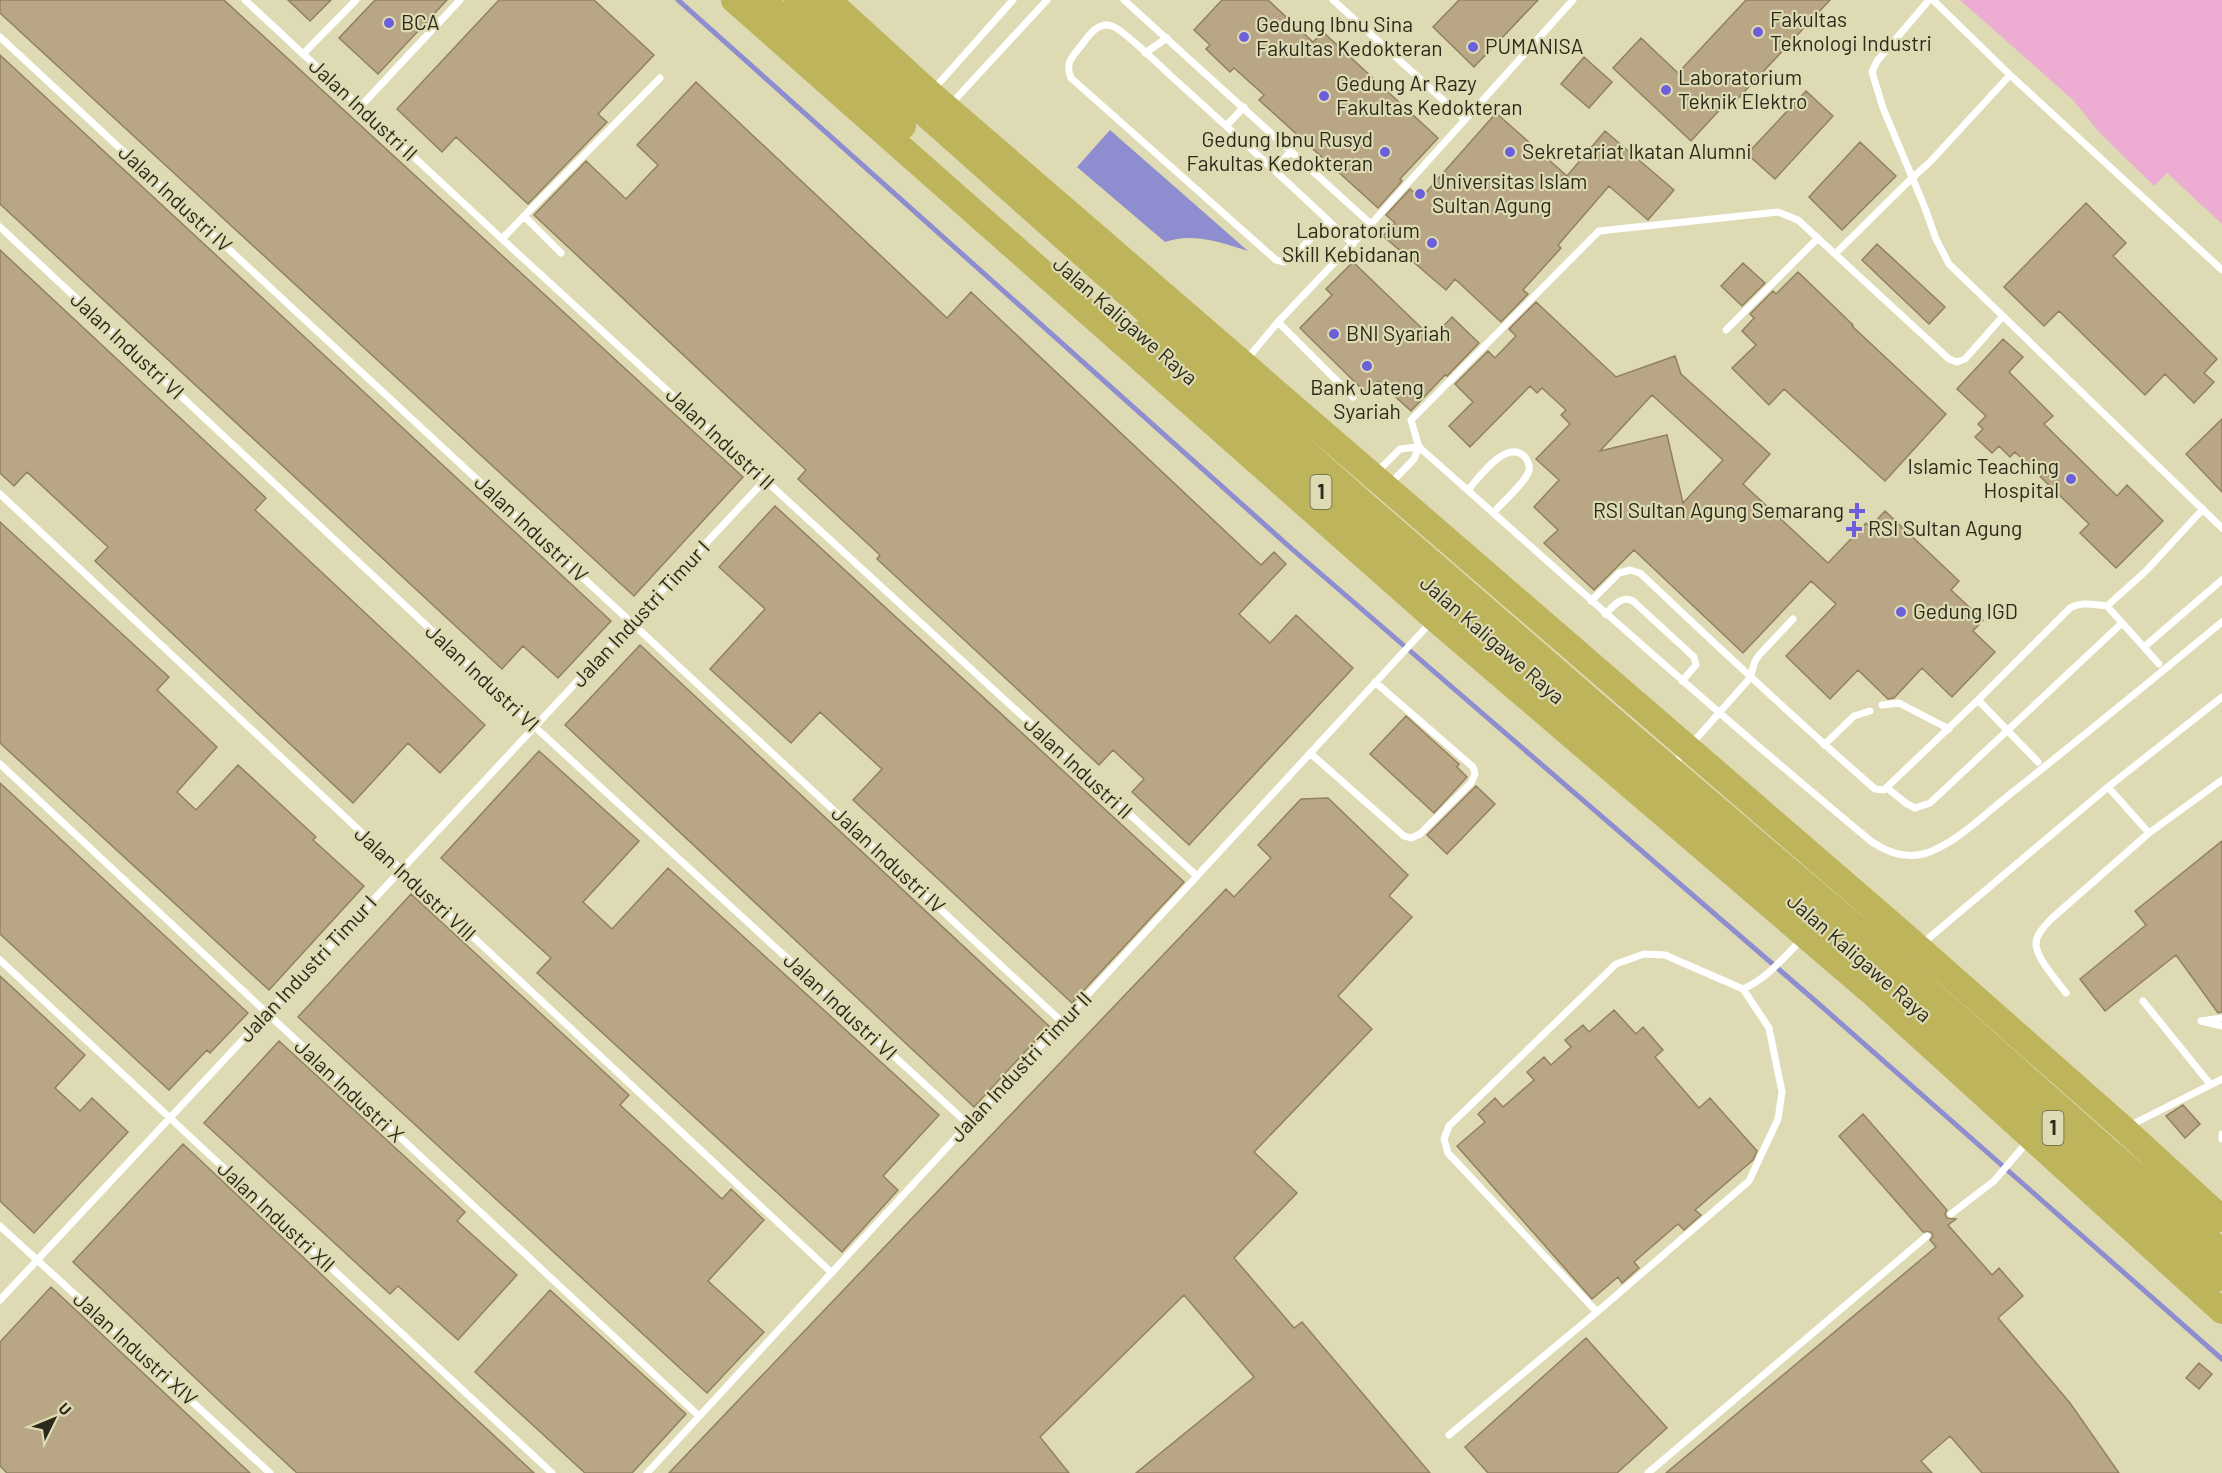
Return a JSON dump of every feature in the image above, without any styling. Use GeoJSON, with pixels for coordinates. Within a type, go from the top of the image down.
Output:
{"type":"FeatureCollection","features":[{"type":"Feature","properties":{"kind":"highway"},"geometry":{"type":"LineString","coordinates":[[734,0],[1430,623],[1801,940],[1897,966],[2124,1129],[2222,1220]]}},
{"type":"Feature","properties":{"kind":"highway","name":"Jalan Kaligawe Raya"},"geometry":{"type":"LineString","coordinates":[[763,0],[926,117]]}},
{"type":"Feature","properties":{"kind":"highway","name":"Jalan Kaligawe Raya"},"geometry":{"type":"LineString","coordinates":[[797,0],[1360,513],[1897,966],[2222,1278]]}},
{"type":"Feature","properties":{"kind":"highway"},"geometry":{"type":"LineString","coordinates":[[828,0],[926,117],[1243,364],[1687,749],[1897,966],[2025,1144],[2222,1311]]}},
{"type":"Feature","properties":{"kind":"highway"},"geometry":{"type":"LineString","coordinates":[[1360,513],[1381,483]]}},
{"type":"Feature","properties":{"kind":"highway","name":"Jalan Kaligawe Raya"},"geometry":{"type":"LineString","coordinates":[[1360,513],[1669,769],[2222,1252]]}},
{"type":"Feature","properties":{"kind":"lane","name":"Jalan Industri II"},"geometry":{"type":"LineString","coordinates":[[246,0],[502,239],[1197,876]]}},
{"type":"Feature","properties":{"kind":"lane"},"geometry":{"type":"LineString","coordinates":[[303,54],[356,0]]}},
{"type":"Feature","properties":{"kind":"lane"},"geometry":{"type":"LineString","coordinates":[[360,107],[460,0]]}},
{"type":"Feature","properties":{"kind":"lane"},"geometry":{"type":"LineString","coordinates":[[926,117],[1013,0]]}},
{"type":"Feature","properties":{"kind":"lane"},"geometry":{"type":"LineString","coordinates":[[926,117],[1047,0]]}},
{"type":"Feature","properties":{"kind":"lane"},"geometry":{"type":"LineString","coordinates":[[1124,0],[1371,224]]}},
{"type":"Feature","properties":{"kind":"lane"},"geometry":{"type":"LineString","coordinates":[[1333,0],[1464,118]]}},
{"type":"Feature","properties":{"kind":"lane"},"geometry":{"type":"LineString","coordinates":[[1341,7],[1348,0]]}},
{"type":"Feature","properties":{"kind":"lane"},"geometry":{"type":"LineString","coordinates":[[1561,0],[1562,11]]}},
{"type":"Feature","properties":{"kind":"lane"},"geometry":{"type":"LineString","coordinates":[[1243,364],[1278,322],[1353,244],[1464,118],[1573,0]]}},
{"type":"Feature","properties":{"kind":"lane"},"geometry":{"type":"LineString","coordinates":[[2222,270],[1931,0],[1877,61],[1872,72],[1883,108],[1925,207],[1936,239],[1949,264],[2222,528]]}},
{"type":"Feature","properties":{"kind":"lane"},"geometry":{"type":"LineString","coordinates":[[1328,220],[1290,259],[1283,262],[1276,260],[1071,78],[1067,69],[1069,60],[1094,30],[1102,25],[1113,26],[1226,126],[1328,220],[1353,244]]}},
{"type":"Feature","properties":{"kind":"lane","name":"Jalan Industri IV"},"geometry":{"type":"LineString","coordinates":[[0,37],[1062,1022]]}},
{"type":"Feature","properties":{"kind":"lane"},"geometry":{"type":"LineString","coordinates":[[1145,53],[1167,38]]}},
{"type":"Feature","properties":{"kind":"lane"},"geometry":{"type":"LineString","coordinates":[[1835,254],[1930,162],[2010,75]]}},
{"type":"Feature","properties":{"kind":"lane"},"geometry":{"type":"LineString","coordinates":[[502,239],[660,78]]}},
{"type":"Feature","properties":{"kind":"lane"},"geometry":{"type":"LineString","coordinates":[[1226,126],[1244,107]]}},
{"type":"Feature","properties":{"kind":"lane"},"geometry":{"type":"LineString","coordinates":[[1275,171],[1291,150]]}},
{"type":"Feature","properties":{"kind":"lane"},"geometry":{"type":"LineString","coordinates":[[2003,316],[1965,359],[1957,362],[1949,359],[1798,220],[1778,212],[1599,231],[1412,420],[1419,447],[1591,602],[1777,764],[1872,842],[1887,851],[1903,856],[1922,855],[1955,837],[2222,622]]}},
{"type":"Feature","properties":{"kind":"lane"},"geometry":{"type":"LineString","coordinates":[[524,216],[561,254]]}},
{"type":"Feature","properties":{"kind":"lane","name":"Jalan Industri VI"},"geometry":{"type":"LineString","coordinates":[[0,227],[535,728],[968,1124]]}},
{"type":"Feature","properties":{"kind":"lane"},"geometry":{"type":"LineString","coordinates":[[1726,330],[1818,238]]}},
{"type":"Feature","properties":{"kind":"lane"},"geometry":{"type":"LineString","coordinates":[[1278,322],[1353,397]]}},
{"type":"Feature","properties":{"kind":"lane"},"geometry":{"type":"LineString","coordinates":[[1381,483],[1400,449],[1419,447]]}},
{"type":"Feature","properties":{"kind":"lane"},"geometry":{"type":"LineString","coordinates":[[1381,483],[1414,459],[1419,447]]}},
{"type":"Feature","properties":{"kind":"lane"},"geometry":{"type":"LineString","coordinates":[[1468,489],[1502,454],[1511,450],[1520,453],[1528,460],[1529,469],[1526,477],[1493,513]]}},
{"type":"Feature","properties":{"kind":"lane","name":"Jalan Industri Timur I"},"geometry":{"type":"LineString","coordinates":[[0,1300],[765,480]]}},
{"type":"Feature","properties":{"kind":"lane","name":"Jalan Industri VIII"},"geometry":{"type":"LineString","coordinates":[[0,494],[831,1273]]}},
{"type":"Feature","properties":{"kind":"lane"},"geometry":{"type":"LineString","coordinates":[[2107,606],[2146,571],[2203,509]]}},
{"type":"Feature","properties":{"kind":"lane"},"geometry":{"type":"LineString","coordinates":[[1591,602],[1619,573],[1629,570],[1640,573],[1824,745],[1875,789],[1880,790],[1887,788],[1949,729],[2070,608],[2085,604],[2107,606],[2159,664]]}},
{"type":"Feature","properties":{"kind":"lane"},"geometry":{"type":"LineString","coordinates":[[2144,647],[2222,580]]}},
{"type":"Feature","properties":{"kind":"lane"},"geometry":{"type":"LineString","coordinates":[[1605,614],[1622,599],[1628,598],[1633,601],[1696,661],[1696,665],[1682,681]]}},
{"type":"Feature","properties":{"kind":"lane"},"geometry":{"type":"LineString","coordinates":[[1669,769],[1750,678],[1755,661],[1760,654],[1793,619]]}},
{"type":"Feature","properties":{"kind":"lane","name":"Jalan Industri Timur II"},"geometry":{"type":"LineString","coordinates":[[647,1473],[1430,623]]}},
{"type":"Feature","properties":{"kind":"lane"},"geometry":{"type":"LineString","coordinates":[[1887,788],[1915,808],[1930,803],[2122,623]]}},
{"type":"Feature","properties":{"kind":"lane"},"geometry":{"type":"LineString","coordinates":[[1310,753],[1404,836],[1411,838],[1420,834],[1471,783],[1475,774],[1473,768],[1375,682]]}},
{"type":"Feature","properties":{"kind":"lane"},"geometry":{"type":"LineString","coordinates":[[1897,966],[2108,787],[2222,697]]}},
{"type":"Feature","properties":{"kind":"lane"},"geometry":{"type":"LineString","coordinates":[[1978,700],[2038,762]]}},
{"type":"Feature","properties":{"kind":"lane"},"geometry":{"type":"LineString","coordinates":[[1882,705],[1899,703],[1949,729]]}},
{"type":"Feature","properties":{"kind":"lane"},"geometry":{"type":"LineString","coordinates":[[1824,745],[1854,716],[1870,711]]}},
{"type":"Feature","properties":{"kind":"lane","name":"Jalan Industri X"},"geometry":{"type":"LineString","coordinates":[[0,764],[699,1416]]}},
{"type":"Feature","properties":{"kind":"lane"},"geometry":{"type":"LineString","coordinates":[[2066,993],[2037,952],[2036,942],[2039,932],[2050,919],[2149,832],[2222,780]]}},
{"type":"Feature","properties":{"kind":"lane"},"geometry":{"type":"LineString","coordinates":[[2108,787],[2149,832]]}},
{"type":"Feature","properties":{"kind":"lane"},"geometry":{"type":"LineString","coordinates":[[1743,989],[1754,985],[1801,940]]}},
{"type":"Feature","properties":{"kind":"lane"},"geometry":{"type":"LineString","coordinates":[[1449,1435],[1597,1312],[1749,1181],[1778,1119],[1782,1092],[1769,1028],[1743,989],[1665,955],[1644,954],[1616,964],[1449,1126],[1444,1139],[1448,1153],[1597,1312]]}},
{"type":"Feature","properties":{"kind":"lane","name":"Jalan Industri XII"},"geometry":{"type":"LineString","coordinates":[[0,960],[552,1473]]}},
{"type":"Feature","properties":{"kind":"lane"},"geometry":{"type":"LineString","coordinates":[[2143,1001],[2210,1084]]}},
{"type":"Feature","properties":{"kind":"lane"},"geometry":{"type":"LineString","coordinates":[[2222,1017],[2201,1022],[2222,1026]]}},
{"type":"Feature","properties":{"kind":"lane"},"geometry":{"type":"LineString","coordinates":[[2124,1129],[2222,1078]]}},
{"type":"Feature","properties":{"kind":"lane"},"geometry":{"type":"LineString","coordinates":[[2222,1134],[2222,1139]]}},
{"type":"Feature","properties":{"kind":"lane"},"geometry":{"type":"LineString","coordinates":[[1951,1214],[1994,1181],[2025,1144]]}},
{"type":"Feature","properties":{"kind":"lane","name":"Jalan Industri XIV"},"geometry":{"type":"LineString","coordinates":[[0,1226],[270,1473]]}},
{"type":"Feature","properties":{"kind":"lane"},"geometry":{"type":"LineString","coordinates":[[1647,1473],[1927,1236]]}},
{"type":"Feature","properties":{"kind":"shaded area"},"geometry":{"type":"Polygon","coordinates":[[[1960,0],[2222,0],[2222,224],[2167,173],[2154,186],[2099,132],[2073,100],[1960,0]]]}},
{"type":"Feature","properties":{"kind":"water"},"geometry":{"type":"Polygon","coordinates":[[[1110,130],[1248,251],[1197,238],[1165,242],[1077,167],[1110,130]]]}},
{"type":"Feature","properties":{"kind":"building"},"geometry":{"type":"Polygon","coordinates":[[[0,0],[224,0],[743,477],[634,596],[0,13],[0,0]]]}},
{"type":"Feature","properties":{"kind":"building"},"geometry":{"type":"Polygon","coordinates":[[[288,0],[331,0],[310,21],[288,0]]]}},
{"type":"Feature","properties":{"kind":"building","name":"BCA"},"geometry":{"type":"Polygon","coordinates":[[[375,0],[447,0],[378,74],[339,38],[375,0]]]}},
{"type":"Feature","properties":{"kind":"building"},"geometry":{"type":"Polygon","coordinates":[[[499,0],[594,0],[654,55],[598,114],[607,122],[528,204],[456,137],[442,152],[397,109],[499,0]]]}},
{"type":"Feature","properties":{"kind":"building"},"geometry":{"type":"Polygon","coordinates":[[[1222,0],[1268,0],[1313,42],[1323,32],[1438,138],[1400,179],[1402,181],[1378,208],[1259,100],[1264,95],[1234,68],[1230,72],[1206,49],[1210,45],[1194,30],[1222,0]]]}},
{"type":"Feature","properties":{"kind":"building","name":"PUMANISA"},"geometry":{"type":"Polygon","coordinates":[[[1459,0],[1538,0],[1474,67],[1433,27],[1459,0]]]}},
{"type":"Feature","properties":{"kind":"building"},"geometry":{"type":"Polygon","coordinates":[[[1746,0],[1830,0],[1731,106],[1727,102],[1691,141],[1613,68],[1641,38],[1678,73],[1746,0]]]}},
{"type":"Feature","properties":{"kind":"building"},"geometry":{"type":"Polygon","coordinates":[[[0,55],[611,621],[558,678],[523,646],[502,669],[0,204],[0,55]]]}},
{"type":"Feature","properties":{"kind":"building"},"geometry":{"type":"Polygon","coordinates":[[[1584,57],[1612,82],[1589,108],[1561,84],[1584,57]]]}},
{"type":"Feature","properties":{"kind":"building"},"geometry":{"type":"Polygon","coordinates":[[[696,82],[947,318],[971,292],[1261,565],[1274,552],[1286,564],[1239,614],[1270,643],[1296,615],[1353,668],[1189,845],[1132,792],[1144,779],[1113,750],[1099,765],[877,559],[880,555],[798,479],[806,470],[534,215],[586,161],[626,199],[658,165],[637,145],[696,82]]]}},
{"type":"Feature","properties":{"kind":"building"},"geometry":{"type":"Polygon","coordinates":[[[1806,91],[1833,116],[1775,179],[1747,154],[1806,91]]]}},
{"type":"Feature","properties":{"kind":"building"},"geometry":{"type":"Polygon","coordinates":[[[1496,113],[1567,176],[1605,131],[1674,190],[1648,220],[1609,186],[1558,245],[1561,248],[1523,290],[1528,294],[1501,322],[1455,279],[1446,290],[1383,236],[1395,223],[1386,215],[1410,189],[1421,198],[1496,113]]]}},
{"type":"Feature","properties":{"kind":"building"},"geometry":{"type":"Polygon","coordinates":[[[1860,142],[1896,176],[1842,230],[1809,197],[1860,142]]]}},
{"type":"Feature","properties":{"kind":"building"},"geometry":{"type":"Polygon","coordinates":[[[2086,203],[2126,243],[2113,256],[2217,359],[2204,373],[2214,382],[2194,403],[2165,374],[2145,395],[2059,311],[2044,326],[2004,287],[2086,203]]]}},
{"type":"Feature","properties":{"kind":"building"},"geometry":{"type":"Polygon","coordinates":[[[1877,244],[1945,307],[1929,324],[1862,260],[1877,244]]]}},
{"type":"Feature","properties":{"kind":"building"},"geometry":{"type":"Polygon","coordinates":[[[0,250],[266,498],[255,510],[485,725],[440,773],[408,743],[353,803],[95,561],[108,547],[27,472],[14,486],[0,473],[0,250]]]}},
{"type":"Feature","properties":{"kind":"building"},"geometry":{"type":"Polygon","coordinates":[[[1353,262],[1432,338],[1452,317],[1479,343],[1411,411],[1378,381],[1366,393],[1300,328],[1332,295],[1326,289],[1353,262]]]}},
{"type":"Feature","properties":{"kind":"building"},"geometry":{"type":"Polygon","coordinates":[[[1743,263],[1765,283],[1742,306],[1721,286],[1743,263]]]}},
{"type":"Feature","properties":{"kind":"building"},"geometry":{"type":"Polygon","coordinates":[[[1798,272],[1946,414],[1885,481],[1784,389],[1769,405],[1732,368],[1756,345],[1742,331],[1754,318],[1750,314],[1773,291],[1776,294],[1798,272]]]}},
{"type":"Feature","properties":{"kind":"building"},"geometry":{"type":"Polygon","coordinates":[[[1536,302],[1616,377],[1675,356],[1681,374],[1770,454],[1743,484],[1828,563],[1866,523],[1870,527],[1885,511],[1959,581],[1951,590],[1983,620],[1973,631],[1995,652],[1952,697],[1922,668],[1894,698],[1888,699],[1858,670],[1830,699],[1786,656],[1836,604],[1811,581],[1743,653],[1634,550],[1594,590],[1544,543],[1558,530],[1534,507],[1559,480],[1536,459],[1570,424],[1561,415],[1566,410],[1542,388],[1537,393],[1530,386],[1470,447],[1449,426],[1473,402],[1455,384],[1488,351],[1495,358],[1516,336],[1509,329],[1536,302]],[[1652,395],[1600,451],[1667,435],[1683,503],[1723,460],[1652,395]]]}},
{"type":"Feature","properties":{"kind":"building","name":"Islamic Teaching Hospital"},"geometry":{"type":"Polygon","coordinates":[[[2003,339],[2023,357],[2009,372],[2053,416],[2044,424],[2117,496],[2127,485],[2163,521],[2116,568],[2080,533],[2089,524],[2015,452],[2010,457],[1999,446],[1992,453],[1975,437],[1983,429],[1978,424],[1986,416],[1957,389],[2003,339]]]}},
{"type":"Feature","properties":{"kind":"building"},"geometry":{"type":"Polygon","coordinates":[[[2222,419],[2222,492],[2186,454],[2222,419]]]}},
{"type":"Feature","properties":{"kind":"building"},"geometry":{"type":"Polygon","coordinates":[[[775,506],[1184,882],[1072,1003],[853,800],[882,769],[820,712],[791,743],[710,669],[765,609],[719,567],[775,506]]]}},
{"type":"Feature","properties":{"kind":"building"},"geometry":{"type":"Polygon","coordinates":[[[0,522],[169,677],[157,690],[217,747],[177,792],[196,810],[238,765],[316,837],[313,840],[364,886],[269,990],[0,743],[0,522]]]}},
{"type":"Feature","properties":{"kind":"building"},"geometry":{"type":"Polygon","coordinates":[[[640,645],[1049,1026],[974,1107],[565,725],[640,645]]]}},
{"type":"Feature","properties":{"kind":"building"},"geometry":{"type":"Polygon","coordinates":[[[1406,716],[1459,764],[1457,767],[1467,777],[1434,813],[1370,754],[1406,716]]]}},
{"type":"Feature","properties":{"kind":"building"},"geometry":{"type":"Polygon","coordinates":[[[539,751],[639,841],[583,902],[612,929],[668,868],[939,1115],[883,1176],[898,1190],[842,1252],[537,973],[551,958],[441,858],[539,751]]]}},
{"type":"Feature","properties":{"kind":"building"},"geometry":{"type":"Polygon","coordinates":[[[0,783],[248,1013],[210,1053],[207,1050],[169,1090],[0,934],[0,783]]]}},
{"type":"Feature","properties":{"kind":"building"},"geometry":{"type":"Polygon","coordinates":[[[1476,786],[1495,804],[1447,854],[1427,835],[1476,786]]]}},
{"type":"Feature","properties":{"kind":"building"},"geometry":{"type":"Polygon","coordinates":[[[1328,798],[1408,875],[1389,896],[1412,917],[1338,996],[1372,1029],[1254,1152],[1297,1193],[1234,1258],[1294,1328],[1302,1322],[1430,1473],[1136,1473],[1254,1377],[1184,1295],[1040,1437],[1069,1473],[669,1473],[1226,889],[1234,897],[1271,858],[1258,845],[1301,799],[1328,798]]]}},
{"type":"Feature","properties":{"kind":"building"},"geometry":{"type":"Polygon","coordinates":[[[2222,841],[2222,1012],[2218,1013],[2176,955],[2105,1011],[2080,979],[2146,925],[2135,911],[2222,841]]]}},
{"type":"Feature","properties":{"kind":"building"},"geometry":{"type":"Polygon","coordinates":[[[411,894],[629,1095],[620,1105],[722,1199],[731,1189],[764,1220],[708,1281],[764,1332],[707,1393],[298,1017],[411,894]]]}},
{"type":"Feature","properties":{"kind":"building"},"geometry":{"type":"Polygon","coordinates":[[[0,976],[85,1055],[55,1088],[80,1111],[92,1098],[128,1132],[34,1233],[0,1201],[0,976]]]}},
{"type":"Feature","properties":{"kind":"building"},"geometry":{"type":"Polygon","coordinates":[[[1614,1010],[1636,1034],[1643,1027],[1663,1050],[1655,1057],[1699,1108],[1710,1098],[1757,1151],[1753,1160],[1695,1210],[1701,1215],[1684,1230],[1678,1224],[1634,1262],[1639,1268],[1622,1283],[1618,1277],[1592,1299],[1457,1146],[1485,1122],[1478,1114],[1495,1098],[1503,1107],[1534,1080],[1527,1072],[1544,1057],[1551,1065],[1571,1047],[1565,1040],[1583,1025],[1589,1032],[1614,1010]]]}},
{"type":"Feature","properties":{"kind":"building"},"geometry":{"type":"Polygon","coordinates":[[[279,1041],[465,1212],[457,1221],[517,1275],[458,1340],[398,1286],[390,1294],[204,1123],[279,1041]]]}},
{"type":"Feature","properties":{"kind":"building"},"geometry":{"type":"Polygon","coordinates":[[[2183,1105],[2200,1124],[2185,1138],[2166,1116],[2183,1105]]]}},
{"type":"Feature","properties":{"kind":"building"},"geometry":{"type":"Polygon","coordinates":[[[1863,1114],[1947,1210],[1945,1214],[1947,1218],[1956,1219],[1948,1225],[1992,1275],[1999,1268],[2023,1296],[1998,1318],[2070,1403],[2119,1473],[1982,1473],[1950,1436],[1921,1461],[1932,1473],[1666,1473],[1936,1247],[1930,1240],[1933,1236],[1931,1232],[1923,1232],[1839,1136],[1863,1114]]]}},
{"type":"Feature","properties":{"kind":"building"},"geometry":{"type":"Polygon","coordinates":[[[183,1144],[534,1473],[297,1473],[229,1410],[73,1262],[183,1144]]]}},
{"type":"Feature","properties":{"kind":"building"},"geometry":{"type":"Polygon","coordinates":[[[51,1287],[250,1473],[7,1473],[0,1466],[0,1342],[51,1287]]]}},
{"type":"Feature","properties":{"kind":"building"},"geometry":{"type":"Polygon","coordinates":[[[550,1290],[686,1414],[632,1473],[585,1473],[475,1372],[550,1290]]]}},
{"type":"Feature","properties":{"kind":"building"},"geometry":{"type":"Polygon","coordinates":[[[1586,1338],[1667,1428],[1617,1473],[1488,1473],[1465,1447],[1586,1338]]]}},
{"type":"Feature","properties":{"kind":"building"},"geometry":{"type":"Polygon","coordinates":[[[2199,1363],[2212,1374],[2199,1389],[2186,1378],[2199,1363]]]}},
{"type":"Feature","properties":{"kind":"waterway"},"geometry":{"type":"LineString","coordinates":[[678,0],[1292,549],[1812,998],[2222,1359]]}},
{"type":"Feature","properties":{"kind":"place","name":"BCA"},"geometry":{"type":"Point","coordinates":[389,23]}},
{"type":"Feature","properties":{"kind":"place","name":"Fakultas Teknologi Industri"},"geometry":{"type":"Point","coordinates":[1758,32]}},
{"type":"Feature","properties":{"kind":"place","name":"Gedung Ibnu Sina Fakultas Kedokteran"},"geometry":{"type":"Point","coordinates":[1244,37]}},
{"type":"Feature","properties":{"kind":"place","name":"PUMANISA"},"geometry":{"type":"Point","coordinates":[1473,47]}},
{"type":"Feature","properties":{"kind":"place","name":"Laboratorium Teknik Elektro"},"geometry":{"type":"Point","coordinates":[1666,90]}},
{"type":"Feature","properties":{"kind":"place","name":"Gedung Ar Razy Fakultas Kedokteran"},"geometry":{"type":"Point","coordinates":[1324,96]}},
{"type":"Feature","properties":{"kind":"place","name":"Gedung Ibnu Rusyd Fakultas Kedokteran"},"geometry":{"type":"Point","coordinates":[1385,152]}},
{"type":"Feature","properties":{"kind":"place","name":"Sekretariat Ikatan Alumni"},"geometry":{"type":"Point","coordinates":[1510,152]}},
{"type":"Feature","properties":{"kind":"place","name":"Universitas Islam Sultan Agung"},"geometry":{"type":"Point","coordinates":[1420,194]}},
{"type":"Feature","properties":{"kind":"place","name":"Laboratorium Skill Kebidanan"},"geometry":{"type":"Point","coordinates":[1432,243]}},
{"type":"Feature","properties":{"kind":"place","name":"BNI Syariah"},"geometry":{"type":"Point","coordinates":[1334,334]}},
{"type":"Feature","properties":{"kind":"place","name":"Bank Jateng Syariah"},"geometry":{"type":"Point","coordinates":[1367,366]}},
{"type":"Feature","properties":{"kind":"place","name":"Islamic Teaching Hospital"},"geometry":{"type":"Point","coordinates":[2071,479]}},
{"type":"Feature","properties":{"kind":"place","name":"RSI Sultan Agung Semarang"},"geometry":{"type":"Point","coordinates":[1857,511]}},
{"type":"Feature","properties":{"kind":"place","name":"RSI Sultan Agung"},"geometry":{"type":"Point","coordinates":[1854,529]}},
{"type":"Feature","properties":{"kind":"place","name":"Gedung IGD"},"geometry":{"type":"Point","coordinates":[1901,612]}}]}
